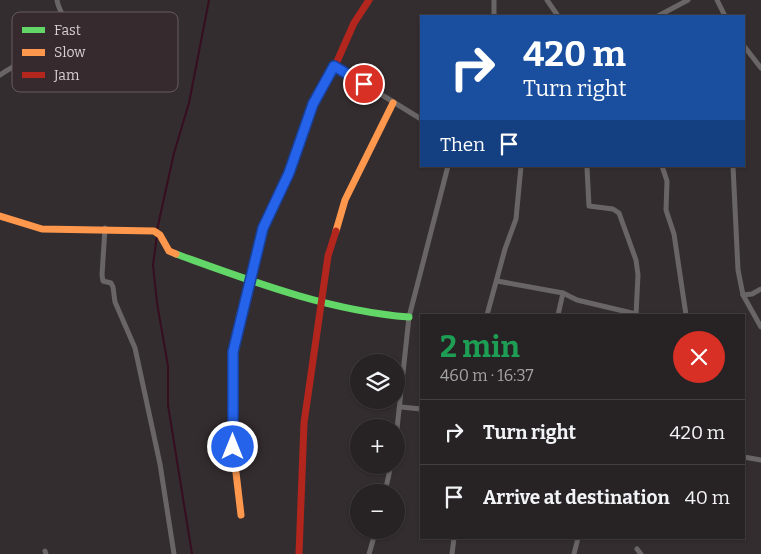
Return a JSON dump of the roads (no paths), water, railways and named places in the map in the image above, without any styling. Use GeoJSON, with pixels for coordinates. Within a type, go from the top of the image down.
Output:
{"type":"FeatureCollection","features":[{"type":"Feature","properties":{"kind":"street"},"geometry":{"type":"LineString","coordinates":[[57,0],[57,4],[62,12]]}},
{"type":"Feature","properties":{"kind":"street"},"geometry":{"type":"LineString","coordinates":[[241,515],[233,447],[233,352],[240,314],[251,281],[263,228],[289,173],[313,104],[334,66],[354,23],[369,0]]}},
{"type":"Feature","properties":{"kind":"street"},"geometry":{"type":"LineString","coordinates":[[494,0],[494,15]]}},
{"type":"Feature","properties":{"kind":"street"},"geometry":{"type":"LineString","coordinates":[[659,15],[674,3],[688,0]]}},
{"type":"Feature","properties":{"kind":"street"},"geometry":{"type":"LineString","coordinates":[[717,0],[724,15]]}},
{"type":"Feature","properties":{"kind":"street"},"geometry":{"type":"LineString","coordinates":[[549,1],[557,15]]}},
{"type":"Feature","properties":{"kind":"street"},"geometry":{"type":"LineString","coordinates":[[745,47],[761,68]]}},
{"type":"Feature","properties":{"kind":"street"},"geometry":{"type":"LineString","coordinates":[[0,75],[12,66]]}},
{"type":"Feature","properties":{"kind":"street"},"geometry":{"type":"LineString","coordinates":[[334,66],[420,119]]}},
{"type":"Feature","properties":{"kind":"street"},"geometry":{"type":"LineString","coordinates":[[299,554],[304,423],[328,256],[345,200],[393,103]]}},
{"type":"Feature","properties":{"kind":"street"},"geometry":{"type":"LineString","coordinates":[[405,362],[409,317],[448,167]]}},
{"type":"Feature","properties":{"kind":"street"},"geometry":{"type":"LineString","coordinates":[[487,314],[505,249],[516,219],[521,167]]}},
{"type":"Feature","properties":{"kind":"street"},"geometry":{"type":"LineString","coordinates":[[662,167],[667,181],[666,210],[674,234],[686,314]]}},
{"type":"Feature","properties":{"kind":"street"},"geometry":{"type":"LineString","coordinates":[[733,167],[738,270],[743,295],[761,327]]}},
{"type":"Feature","properties":{"kind":"street"},"geometry":{"type":"LineString","coordinates":[[587,168],[588,206],[616,210],[630,242],[638,275],[636,314]]}},
{"type":"Feature","properties":{"kind":"street"},"geometry":{"type":"LineString","coordinates":[[0,216],[42,229],[105,228],[157,233],[169,251],[251,281],[322,301],[382,315],[409,317]]}},
{"type":"Feature","properties":{"kind":"street"},"geometry":{"type":"LineString","coordinates":[[105,228],[103,281],[111,283],[114,287],[115,302],[135,348],[160,464],[174,554]]}},
{"type":"Feature","properties":{"kind":"street"},"geometry":{"type":"LineString","coordinates":[[497,281],[563,293],[577,300],[632,314]]}},
{"type":"Feature","properties":{"kind":"street"},"geometry":{"type":"LineString","coordinates":[[743,295],[761,290]]}},
{"type":"Feature","properties":{"kind":"street"},"geometry":{"type":"LineString","coordinates":[[558,314],[563,293]]}},
{"type":"Feature","properties":{"kind":"street"},"geometry":{"type":"LineString","coordinates":[[405,407],[420,409]]}},
{"type":"Feature","properties":{"kind":"street"},"geometry":{"type":"LineString","coordinates":[[745,457],[761,460]]}},
{"type":"Feature","properties":{"kind":"street"},"geometry":{"type":"LineString","coordinates":[[369,554],[373,539]]}},
{"type":"Feature","properties":{"kind":"street"},"geometry":{"type":"LineString","coordinates":[[452,554],[454,539]]}},
{"type":"Feature","properties":{"kind":"street"},"geometry":{"type":"LineString","coordinates":[[574,554],[578,539]]}},
{"type":"Feature","properties":{"kind":"street"},"geometry":{"type":"LineString","coordinates":[[637,549],[641,554]]}},
{"type":"Feature","properties":{"kind":"waterway"},"geometry":{"type":"LineString","coordinates":[[157,230],[174,153],[189,103],[209,0]]}},
{"type":"Feature","properties":{"kind":"waterway"},"geometry":{"type":"LineString","coordinates":[[157,235],[153,265],[157,303],[168,366],[168,405],[192,554]]}}]}
